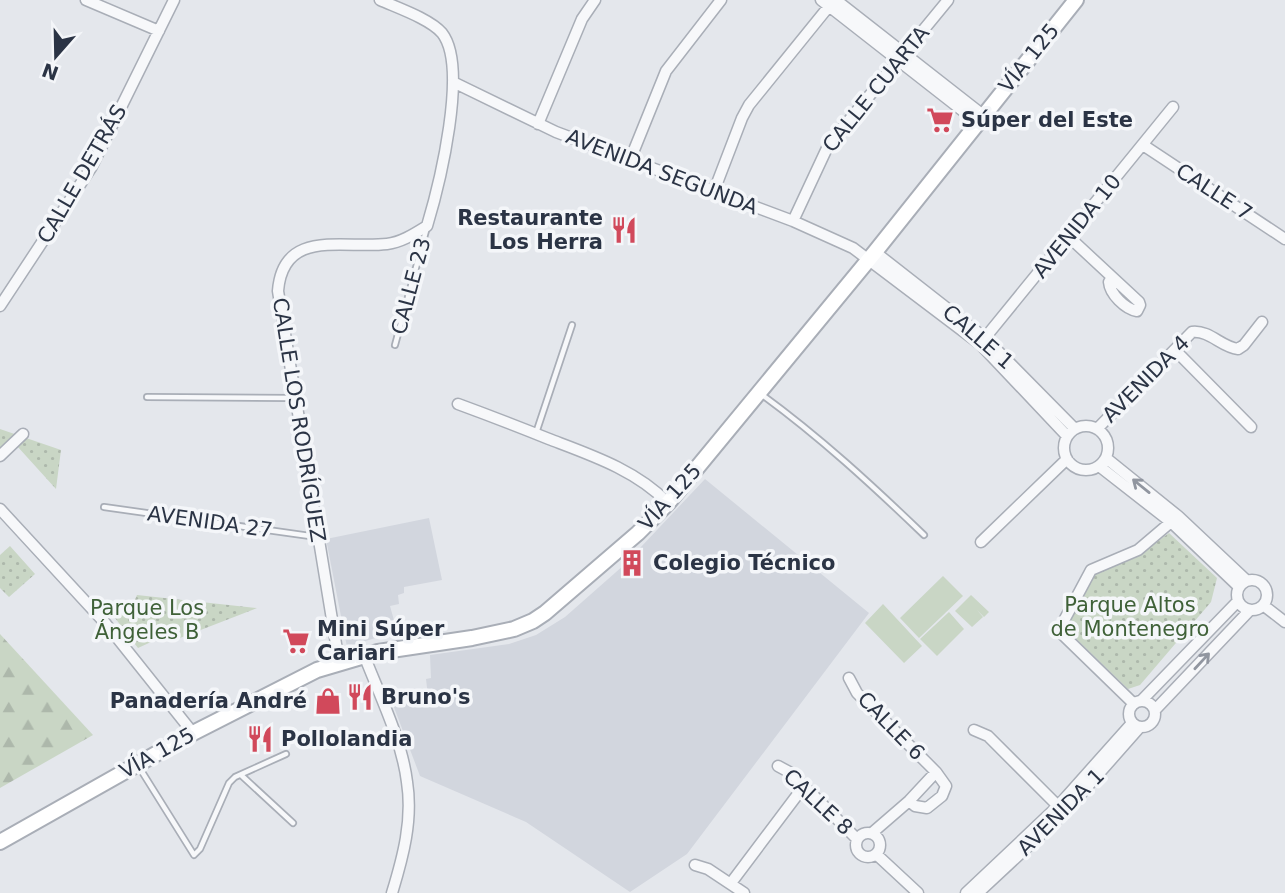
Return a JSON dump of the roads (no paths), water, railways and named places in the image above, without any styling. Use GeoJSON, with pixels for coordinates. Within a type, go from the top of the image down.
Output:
{"type":"FeatureCollection","features":[{"type":"Feature","properties":{"kind":"main road","name":"VÍA 125"},"geometry":{"type":"LineString","coordinates":[[0,842],[193,733],[317,670],[365,655],[472,638],[514,629],[533,621],[639,533],[668,503],[872,256],[1076,0]]}},
{"type":"Feature","properties":{"kind":"street"},"geometry":{"type":"LineString","coordinates":[[86,0],[159,31]]}},
{"type":"Feature","properties":{"kind":"street","name":"CALLE DETRÁS"},"geometry":{"type":"LineString","coordinates":[[0,306],[91,168],[174,0]]}},
{"type":"Feature","properties":{"kind":"street"},"geometry":{"type":"LineString","coordinates":[[380,0],[428,22],[441,32],[450,47],[454,83],[436,197],[427,226]]}},
{"type":"Feature","properties":{"kind":"street"},"geometry":{"type":"LineString","coordinates":[[538,124],[582,19],[595,0]]}},
{"type":"Feature","properties":{"kind":"street"},"geometry":{"type":"LineString","coordinates":[[630,160],[666,71],[721,0]]}},
{"type":"Feature","properties":{"kind":"street","name":"CALLE CUARTA"},"geometry":{"type":"LineString","coordinates":[[793,221],[822,155],[948,0]]}},
{"type":"Feature","properties":{"kind":"street"},"geometry":{"type":"LineString","coordinates":[[713,191],[749,105],[830,2],[980,118]]}},
{"type":"Feature","properties":{"kind":"street","name":"AVENIDA SEGUNDA"},"geometry":{"type":"LineString","coordinates":[[454,83],[538,124],[793,221],[872,256]]}},
{"type":"Feature","properties":{"kind":"street","name":"AVENIDA 10"},"geometry":{"type":"LineString","coordinates":[[982,341],[1173,107]]}},
{"type":"Feature","properties":{"kind":"street","name":"CALLE 7"},"geometry":{"type":"LineString","coordinates":[[1143,145],[1285,239]]}},
{"type":"Feature","properties":{"kind":"street","name":"CALLE LOS RODRÍGUEZ"},"geometry":{"type":"LineString","coordinates":[[339,662],[294,398],[278,291],[279,276],[285,263],[299,250],[323,245],[387,244],[407,239],[427,226]]}},
{"type":"Feature","properties":{"kind":"street"},"geometry":{"type":"LineString","coordinates":[[1069,237],[1112,278]]}},
{"type":"Feature","properties":{"kind":"street","name":"CALLE 1"},"geometry":{"type":"LineString","coordinates":[[872,256],[982,341],[1071,432]]}},
{"type":"Feature","properties":{"kind":"street","name":"AVENIDA 4"},"geometry":{"type":"LineString","coordinates":[[1097,429],[1192,332],[1202,331],[1228,348],[1238,349],[1262,322]]}},
{"type":"Feature","properties":{"kind":"street"},"geometry":{"type":"LineString","coordinates":[[1175,350],[1251,427]]}},
{"type":"Feature","properties":{"kind":"street"},"geometry":{"type":"LineString","coordinates":[[458,404],[615,466],[657,492],[668,503]]}},
{"type":"Feature","properties":{"kind":"street"},"geometry":{"type":"LineString","coordinates":[[1086,426],[1097,429],[1106,438],[1108,445],[1103,462],[1085,470],[1072,465],[1067,459],[1064,447],[1071,432],[1086,426]]}},
{"type":"Feature","properties":{"kind":"street"},"geometry":{"type":"LineString","coordinates":[[0,456],[23,434]]}},
{"type":"Feature","properties":{"kind":"street"},"geometry":{"type":"LineString","coordinates":[[981,542],[1067,459]]}},
{"type":"Feature","properties":{"kind":"street"},"geometry":{"type":"LineString","coordinates":[[1103,462],[1175,520],[1242,584]]}},
{"type":"Feature","properties":{"kind":"street"},"geometry":{"type":"LineString","coordinates":[[0,509],[106,624],[193,733]]}},
{"type":"Feature","properties":{"kind":"street"},"geometry":{"type":"LineString","coordinates":[[1155,710],[1150,703],[1137,702],[1062,634],[1060,628],[1091,570],[1138,550],[1175,520]]}},
{"type":"Feature","properties":{"kind":"street"},"geometry":{"type":"LineString","coordinates":[[1256,580],[1264,586],[1267,596],[1263,605],[1250,610],[1155,710],[1152,723],[1136,725],[1129,711],[1238,601],[1242,584],[1256,580]]}},
{"type":"Feature","properties":{"kind":"street"},"geometry":{"type":"LineString","coordinates":[[1238,601],[1241,606],[1250,610]]}},
{"type":"Feature","properties":{"kind":"street"},"geometry":{"type":"LineString","coordinates":[[1263,605],[1285,622]]}},
{"type":"Feature","properties":{"kind":"street"},"geometry":{"type":"LineString","coordinates":[[365,655],[404,764],[408,784],[407,834],[391,893]]}},
{"type":"Feature","properties":{"kind":"street","name":"CALLE 6"},"geometry":{"type":"LineString","coordinates":[[849,678],[857,694],[936,772]]}},
{"type":"Feature","properties":{"kind":"street","name":"AVENIDA 1"},"geometry":{"type":"LineString","coordinates":[[978,893],[1062,809],[1136,725]]}},
{"type":"Feature","properties":{"kind":"street"},"geometry":{"type":"LineString","coordinates":[[966,893],[1062,809],[988,736],[974,730]]}},
{"type":"Feature","properties":{"kind":"street","name":"CALLE 8"},"geometry":{"type":"LineString","coordinates":[[778,766],[791,773],[857,838]]}},
{"type":"Feature","properties":{"kind":"street"},"geometry":{"type":"LineString","coordinates":[[872,833],[880,842],[876,855],[867,857],[859,854],[855,847],[857,838],[872,833],[909,802],[936,772],[946,786],[942,796],[927,808],[909,802]]}},
{"type":"Feature","properties":{"kind":"street"},"geometry":{"type":"LineString","coordinates":[[731,883],[804,786]]}},
{"type":"Feature","properties":{"kind":"street"},"geometry":{"type":"LineString","coordinates":[[876,855],[918,893]]}},
{"type":"Feature","properties":{"kind":"street"},"geometry":{"type":"LineString","coordinates":[[695,865],[708,869],[744,893]]}},
{"type":"Feature","properties":{"kind":"lane","name":"CALLE 23"},"geometry":{"type":"LineString","coordinates":[[395,345],[427,226]]}},
{"type":"Feature","properties":{"kind":"lane"},"geometry":{"type":"LineString","coordinates":[[536,433],[572,325]]}},
{"type":"Feature","properties":{"kind":"lane"},"geometry":{"type":"LineString","coordinates":[[760,394],[805,426],[854,468],[924,536]]}},
{"type":"Feature","properties":{"kind":"lane"},"geometry":{"type":"LineString","coordinates":[[147,397],[294,398]]}},
{"type":"Feature","properties":{"kind":"lane","name":"AVENIDA 27"},"geometry":{"type":"LineString","coordinates":[[104,507],[317,537]]}},
{"type":"Feature","properties":{"kind":"lane"},"geometry":{"type":"LineString","coordinates":[[137,764],[194,855],[200,849],[229,783],[286,754]]}},
{"type":"Feature","properties":{"kind":"lane"},"geometry":{"type":"LineString","coordinates":[[241,775],[293,823]]}},
{"type":"Feature","properties":{"kind":"place","name":"Súper del Este"},"geometry":{"type":"Point","coordinates":[940,120]}},
{"type":"Feature","properties":{"kind":"place","name":"Restaurante Los Herra"},"geometry":{"type":"Point","coordinates":[624,230]}},
{"type":"Feature","properties":{"kind":"place","name":"Colegio Técnico"},"geometry":{"type":"Point","coordinates":[632,563]}},
{"type":"Feature","properties":{"kind":"place","name":"Mini Súper Cariari"},"geometry":{"type":"Point","coordinates":[296,641]}},
{"type":"Feature","properties":{"kind":"place","name":"Bruno's"},"geometry":{"type":"Point","coordinates":[360,697]}},
{"type":"Feature","properties":{"kind":"place","name":"Panadería André"},"geometry":{"type":"Point","coordinates":[328,701]}},
{"type":"Feature","properties":{"kind":"place","name":"Pollolandia"},"geometry":{"type":"Point","coordinates":[260,739]}},
{"type":"Feature","properties":{"kind":"park label","name":"Parque Altos de Montenegro"},"geometry":{"type":"Point","coordinates":[1130,617]}},
{"type":"Feature","properties":{"kind":"park label","name":"Parque Los Ángeles B"},"geometry":{"type":"Point","coordinates":[147,620]}}]}
